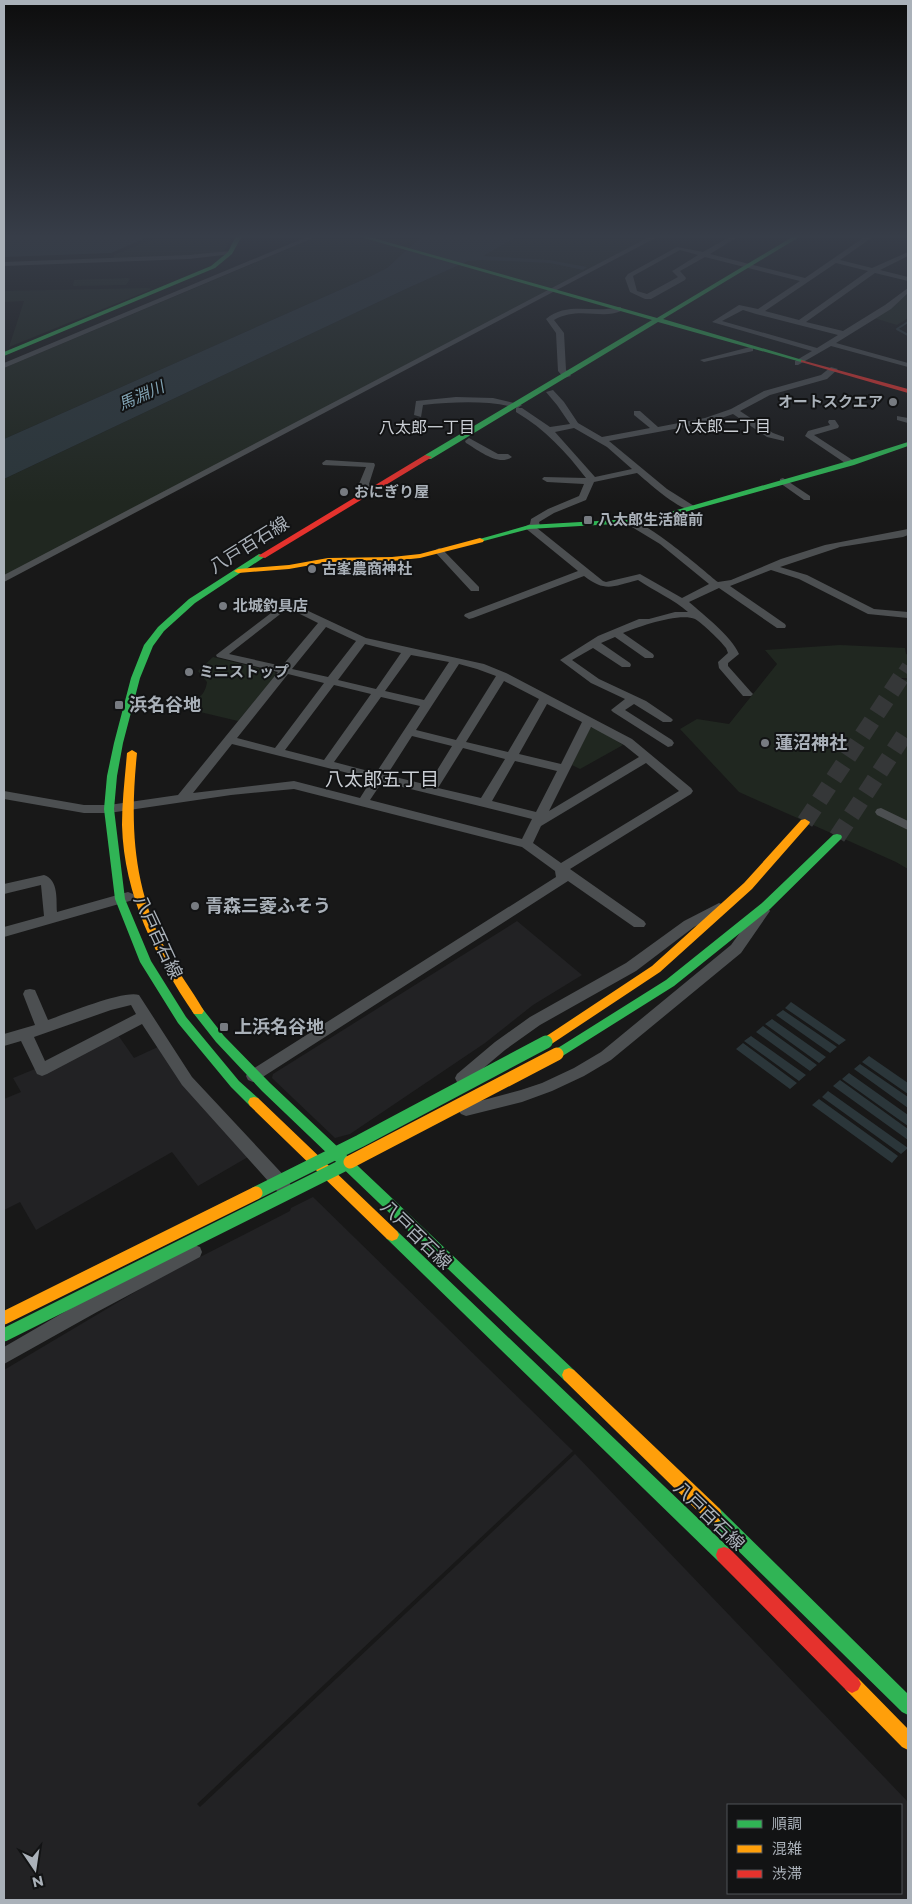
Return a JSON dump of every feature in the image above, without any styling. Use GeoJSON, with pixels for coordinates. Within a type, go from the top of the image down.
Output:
{"type":"FeatureCollection","features":[{"type":"Feature","properties":{"kind":"main road"},"geometry":{"type":"LineString","coordinates":[[4,354],[75,325]]}},
{"type":"Feature","properties":{"kind":"main road","name":"八戸百石線"},"geometry":{"type":"LineString","coordinates":[[163,646],[177,626],[192,612],[253,570],[469,441],[566,376],[655,325]]}},
{"type":"Feature","properties":{"kind":"main road","name":"八戸百石線"},"geometry":{"type":"LineString","coordinates":[[656,325],[550,392],[371,492],[238,571],[184,607],[169,620],[155,636],[140,662],[118,747],[109,794],[109,809],[120,899],[146,962],[182,1020],[235,1084],[742,1572],[908,1741]]}},
{"type":"Feature","properties":{"kind":"main road"},"geometry":{"type":"LineString","coordinates":[[676,325],[908,392]]}},
{"type":"Feature","properties":{"kind":"main road"},"geometry":{"type":"LineString","coordinates":[[680,326],[750,349],[800,361]]}},
{"type":"Feature","properties":{"kind":"main road"},"geometry":{"type":"LineString","coordinates":[[238,571],[328,560],[392,559],[439,551],[532,527],[649,520],[851,463],[908,444]]}},
{"type":"Feature","properties":{"kind":"main road","name":"八戸百石線"},"geometry":{"type":"LineString","coordinates":[[134,742],[127,779],[126,806],[135,894],[162,956],[199,1014],[253,1076],[342,1158],[759,1557],[908,1706]]}},
{"type":"Feature","properties":{"kind":"main road"},"geometry":{"type":"LineString","coordinates":[[4,1318],[360,1141],[546,1042],[656,969],[734,900],[805,822]]}},
{"type":"Feature","properties":{"kind":"main road"},"geometry":{"type":"LineString","coordinates":[[4,1335],[373,1151],[556,1054],[670,983],[766,906],[837,838]]}},
{"type":"Feature","properties":{"kind":"main road"},"geometry":{"type":"LineString","coordinates":[[321,1168],[394,1131]]}},
{"type":"Feature","properties":{"kind":"street"},"geometry":{"type":"LineString","coordinates":[[4,366],[102,325]]}},
{"type":"Feature","properties":{"kind":"street"},"geometry":{"type":"LineString","coordinates":[[4,579],[487,325]]}},
{"type":"Feature","properties":{"kind":"street"},"geometry":{"type":"LineString","coordinates":[[554,325],[560,334],[562,371],[566,376]]}},
{"type":"Feature","properties":{"kind":"street"},"geometry":{"type":"LineString","coordinates":[[726,325],[817,350]]}},
{"type":"Feature","properties":{"kind":"street"},"geometry":{"type":"LineString","coordinates":[[811,325],[844,334]]}},
{"type":"Feature","properties":{"kind":"street"},"geometry":{"type":"LineString","coordinates":[[800,361],[859,325]]}},
{"type":"Feature","properties":{"kind":"street"},"geometry":{"type":"LineString","coordinates":[[829,343],[908,365]]}},
{"type":"Feature","properties":{"kind":"street"},"geometry":{"type":"LineString","coordinates":[[704,360],[750,349]]}},
{"type":"Feature","properties":{"kind":"street"},"geometry":{"type":"LineString","coordinates":[[898,362],[908,355]]}},
{"type":"Feature","properties":{"kind":"street"},"geometry":{"type":"LineString","coordinates":[[601,440],[687,425],[734,412],[767,393],[814,380],[832,371]]}},
{"type":"Feature","properties":{"kind":"street"},"geometry":{"type":"LineString","coordinates":[[550,392],[566,408],[569,418],[575,425],[620,452],[638,470],[691,508]]}},
{"type":"Feature","properties":{"kind":"street"},"geometry":{"type":"LineString","coordinates":[[418,415],[419,403],[439,400],[481,398],[519,408],[550,430],[571,452],[590,481]]}},
{"type":"Feature","properties":{"kind":"street"},"geometry":{"type":"LineString","coordinates":[[734,412],[770,435],[781,438]]}},
{"type":"Feature","properties":{"kind":"street"},"geometry":{"type":"LineString","coordinates":[[637,413],[657,430]]}},
{"type":"Feature","properties":{"kind":"street"},"geometry":{"type":"LineString","coordinates":[[832,422],[835,426],[811,433],[809,436],[851,463]]}},
{"type":"Feature","properties":{"kind":"street"},"geometry":{"type":"LineString","coordinates":[[550,430],[575,425]]}},
{"type":"Feature","properties":{"kind":"street"},"geometry":{"type":"LineString","coordinates":[[469,441],[496,456],[508,457]]}},
{"type":"Feature","properties":{"kind":"street"},"geometry":{"type":"LineString","coordinates":[[326,463],[371,465],[364,484],[367,490],[371,492]]}},
{"type":"Feature","properties":{"kind":"street"},"geometry":{"type":"LineString","coordinates":[[547,479],[590,481],[638,470]]}},
{"type":"Feature","properties":{"kind":"street"},"geometry":{"type":"LineString","coordinates":[[590,481],[583,498],[551,511],[534,521],[532,527],[599,583],[606,585],[640,577],[690,608],[733,650],[734,654],[723,662],[723,666],[747,694]]}},
{"type":"Feature","properties":{"kind":"street"},"geometry":{"type":"LineString","coordinates":[[783,481],[807,498]]}},
{"type":"Feature","properties":{"kind":"street"},"geometry":{"type":"LineString","coordinates":[[630,522],[663,542],[720,586],[781,626]]}},
{"type":"Feature","properties":{"kind":"street"},"geometry":{"type":"LineString","coordinates":[[682,602],[801,555],[842,543],[897,536],[908,532]]}},
{"type":"Feature","properties":{"kind":"street"},"geometry":{"type":"LineString","coordinates":[[439,551],[474,589]]}},
{"type":"Feature","properties":{"kind":"street"},"geometry":{"type":"LineString","coordinates":[[771,567],[803,577],[872,612],[908,615]]}},
{"type":"Feature","properties":{"kind":"street"},"geometry":{"type":"LineString","coordinates":[[469,616],[585,572]]}},
{"type":"Feature","properties":{"kind":"street"},"geometry":{"type":"LineString","coordinates":[[426,704],[221,655],[287,604],[362,640],[480,666],[502,676],[628,742],[687,791],[561,869]]}},
{"type":"Feature","properties":{"kind":"street"},"geometry":{"type":"LineString","coordinates":[[667,720],[642,703],[632,700],[613,688],[595,681],[565,660],[615,632],[643,621],[649,622],[675,615],[697,616]]}},
{"type":"Feature","properties":{"kind":"street"},"geometry":{"type":"LineString","coordinates":[[183,798],[324,622]]}},
{"type":"Feature","properties":{"kind":"street"},"geometry":{"type":"LineString","coordinates":[[615,632],[648,656]]}},
{"type":"Feature","properties":{"kind":"street"},"geometry":{"type":"LineString","coordinates":[[278,752],[362,640]]}},
{"type":"Feature","properties":{"kind":"street"},"geometry":{"type":"LineString","coordinates":[[593,643],[626,665]]}},
{"type":"Feature","properties":{"kind":"street"},"geometry":{"type":"LineString","coordinates":[[327,764],[409,650]]}},
{"type":"Feature","properties":{"kind":"street"},"geometry":{"type":"LineString","coordinates":[[363,802],[456,660]]}},
{"type":"Feature","properties":{"kind":"street"},"geometry":{"type":"LineString","coordinates":[[431,790],[502,676]]}},
{"type":"Feature","properties":{"kind":"street"},"geometry":{"type":"LineString","coordinates":[[485,804],[545,698]]}},
{"type":"Feature","properties":{"kind":"street"},"geometry":{"type":"LineString","coordinates":[[632,700],[617,710],[668,743]]}},
{"type":"Feature","properties":{"kind":"street"},"geometry":{"type":"LineString","coordinates":[[526,844],[589,720]]}},
{"type":"Feature","properties":{"kind":"street"},"geometry":{"type":"LineString","coordinates":[[408,732],[564,769]]}},
{"type":"Feature","properties":{"kind":"street"},"geometry":{"type":"LineString","coordinates":[[230,740],[485,804],[538,821],[647,758]]}},
{"type":"Feature","properties":{"kind":"street"},"geometry":{"type":"LineString","coordinates":[[4,795],[84,809],[109,809],[294,785],[526,844],[639,924]]}},
{"type":"Feature","properties":{"kind":"street"},"geometry":{"type":"LineString","coordinates":[[881,812],[908,826]]}},
{"type":"Feature","properties":{"kind":"street"},"geometry":{"type":"LineString","coordinates":[[253,1076],[563,879],[561,869]]}},
{"type":"Feature","properties":{"kind":"street"},"geometry":{"type":"LineString","coordinates":[[4,890],[44,880],[48,884],[51,917]]}},
{"type":"Feature","properties":{"kind":"street"},"geometry":{"type":"LineString","coordinates":[[4,932],[135,894]]}},
{"type":"Feature","properties":{"kind":"street"},"geometry":{"type":"LineString","coordinates":[[394,1131],[535,1021],[631,966],[689,924],[734,900]]}},
{"type":"Feature","properties":{"kind":"street"},"geometry":{"type":"LineString","coordinates":[[394,1131],[522,1096],[579,1072],[606,1056],[736,949],[766,906]]}},
{"type":"Feature","properties":{"kind":"street"},"geometry":{"type":"LineString","coordinates":[[30,994],[43,1027]]}},
{"type":"Feature","properties":{"kind":"street"},"geometry":{"type":"LineString","coordinates":[[4,1040],[109,1005],[134,999],[187,1081],[278,1178],[290,1197]]}},
{"type":"Feature","properties":{"kind":"street"},"geometry":{"type":"LineString","coordinates":[[25,1034],[42,1070],[144,1016]]}},
{"type":"Feature","properties":{"kind":"street"},"geometry":{"type":"LineString","coordinates":[[489,1056],[522,1096]]}},
{"type":"Feature","properties":{"kind":"street"},"geometry":{"type":"LineString","coordinates":[[4,1307],[71,1278],[238,1195],[278,1178],[321,1168]]}},
{"type":"Feature","properties":{"kind":"street"},"geometry":{"type":"LineString","coordinates":[[4,1356],[91,1306],[262,1216],[290,1197],[321,1168]]}},
{"type":"Feature","properties":{"kind":"shaded area"},"geometry":{"type":"Polygon","coordinates":[[[16,325],[64,325],[9,347],[16,325]]]}},
{"type":"Feature","properties":{"kind":"shaded area"},"geometry":{"type":"Polygon","coordinates":[[[107,325],[261,325],[4,439],[4,368],[107,325]]]}},
{"type":"Feature","properties":{"kind":"shaded area"},"geometry":{"type":"Polygon","coordinates":[[[330,325],[483,325],[4,576],[4,479],[330,325]]]}},
{"type":"Feature","properties":{"kind":"shaded area"},"geometry":{"type":"Polygon","coordinates":[[[840,645],[905,648],[908,655],[908,678],[894,678],[908,680],[908,869],[739,792],[680,729],[697,719],[729,724],[777,664],[765,650],[840,645]]]}},
{"type":"Feature","properties":{"kind":"shaded area"},"geometry":{"type":"Polygon","coordinates":[[[213,657],[275,672],[276,675],[238,721],[179,707],[193,701],[204,692],[207,682],[198,671],[213,657]]]}},
{"type":"Feature","properties":{"kind":"shaded area"},"geometry":{"type":"Polygon","coordinates":[[[594,727],[623,745],[580,769],[572,765],[590,728],[594,727]]]}},
{"type":"Feature","properties":{"kind":"shaded area"},"geometry":{"type":"Polygon","coordinates":[[[517,921],[582,975],[533,1005],[485,1043],[350,1134],[335,1138],[272,1078],[273,1074],[517,921]]]}},
{"type":"Feature","properties":{"kind":"shaded area"},"geometry":{"type":"Polygon","coordinates":[[[118,1035],[134,1058],[160,1046],[248,1157],[198,1186],[172,1152],[36,1230],[20,1202],[4,1210],[4,1099],[21,1092],[13,1078],[118,1035]]]}},
{"type":"Feature","properties":{"kind":"shaded area"},"geometry":{"type":"Polygon","coordinates":[[[313,1197],[573,1451],[197,1804],[200,1807],[575,1454],[908,1802],[908,1900],[4,1900],[4,1370],[157,1279],[290,1211],[291,1208],[313,1197]]]}},
{"type":"Feature","properties":{"kind":"water","name":"馬淵川"},"geometry":{"type":"Polygon","coordinates":[[[261,325],[330,325],[4,479],[4,439],[261,325]]]}},
{"type":"Feature","properties":{"kind":"water"},"geometry":{"type":"Polygon","coordinates":[[[791,1002],[846,1040],[839,1045],[785,1008],[791,1002]]]}},
{"type":"Feature","properties":{"kind":"water"},"geometry":{"type":"Polygon","coordinates":[[[783,1010],[837,1047],[830,1053],[776,1015],[783,1010]]]}},
{"type":"Feature","properties":{"kind":"water"},"geometry":{"type":"Polygon","coordinates":[[[772,1019],[826,1057],[819,1063],[765,1024],[772,1019]]]}},
{"type":"Feature","properties":{"kind":"water"},"geometry":{"type":"Polygon","coordinates":[[[763,1026],[817,1065],[810,1071],[756,1032],[763,1026]]]}},
{"type":"Feature","properties":{"kind":"water"},"geometry":{"type":"Polygon","coordinates":[[[751,1036],[806,1075],[799,1081],[744,1041],[751,1036]]]}},
{"type":"Feature","properties":{"kind":"water"},"geometry":{"type":"Polygon","coordinates":[[[743,1043],[797,1083],[790,1089],[736,1049],[743,1043]]]}},
{"type":"Feature","properties":{"kind":"water"},"geometry":{"type":"Polygon","coordinates":[[[869,1056],[908,1083],[908,1094],[862,1062],[869,1056]]]}},
{"type":"Feature","properties":{"kind":"water"},"geometry":{"type":"Polygon","coordinates":[[[860,1064],[908,1097],[908,1108],[854,1069],[860,1064]]]}},
{"type":"Feature","properties":{"kind":"water"},"geometry":{"type":"Polygon","coordinates":[[[849,1073],[908,1115],[908,1126],[842,1079],[849,1073]]]}},
{"type":"Feature","properties":{"kind":"water"},"geometry":{"type":"Polygon","coordinates":[[[840,1080],[908,1129],[908,1140],[833,1086],[840,1080]]]}},
{"type":"Feature","properties":{"kind":"water"},"geometry":{"type":"Polygon","coordinates":[[[828,1091],[908,1148],[901,1154],[822,1097],[828,1091]]]}},
{"type":"Feature","properties":{"kind":"water"},"geometry":{"type":"Polygon","coordinates":[[[819,1099],[898,1156],[892,1163],[812,1105],[819,1099]]]}},
{"type":"Feature","properties":{"kind":"waterway"},"geometry":{"type":"LineString","coordinates":[[904,325],[897,329],[908,335]]}},
{"type":"Feature","properties":{"kind":"tunnel"},"geometry":{"type":"LineString","coordinates":[[904,672],[908,666]]}},
{"type":"Feature","properties":{"kind":"tunnel"},"geometry":{"type":"LineString","coordinates":[[805,822],[905,671]]}},
{"type":"Feature","properties":{"kind":"tunnel"},"geometry":{"type":"LineString","coordinates":[[837,837],[908,729]]}},
{"type":"Feature","properties":{"kind":"traffic: fast"},"geometry":{"type":"LineString","coordinates":[[4,354],[74,325]]}},
{"type":"Feature","properties":{"kind":"traffic: fast"},"geometry":{"type":"LineString","coordinates":[[428,457],[649,325]]}},
{"type":"Feature","properties":{"kind":"traffic: fast"},"geometry":{"type":"LineString","coordinates":[[675,325],[803,361]]}},
{"type":"Feature","properties":{"kind":"traffic: fast"},"geometry":{"type":"LineString","coordinates":[[480,540],[529,527],[649,520],[851,463],[908,444]]}},
{"type":"Feature","properties":{"kind":"traffic: fast"},"geometry":{"type":"LineString","coordinates":[[254,1102],[235,1084],[182,1020],[146,962],[120,899],[109,798],[119,743],[135,678],[149,645],[175,614],[210,588],[262,556]]}},
{"type":"Feature","properties":{"kind":"traffic: fast"},"geometry":{"type":"LineString","coordinates":[[557,1054],[670,983],[766,906],[837,837]]}},
{"type":"Feature","properties":{"kind":"traffic: fast"},"geometry":{"type":"LineString","coordinates":[[198,1011],[220,1039],[266,1087],[569,1375]]}},
{"type":"Feature","properties":{"kind":"traffic: fast"},"geometry":{"type":"LineString","coordinates":[[256,1193],[360,1141],[546,1042]]}},
{"type":"Feature","properties":{"kind":"traffic: fast"},"geometry":{"type":"LineString","coordinates":[[4,1335],[350,1162]]}},
{"type":"Feature","properties":{"kind":"traffic: fast"},"geometry":{"type":"LineString","coordinates":[[392,1235],[724,1555]]}},
{"type":"Feature","properties":{"kind":"traffic: fast"},"geometry":{"type":"LineString","coordinates":[[714,1515],[908,1706]]}},
{"type":"Feature","properties":{"kind":"traffic: slow"},"geometry":{"type":"LineString","coordinates":[[238,571],[289,567],[328,560],[392,559],[420,556],[480,540]]}},
{"type":"Feature","properties":{"kind":"traffic: slow"},"geometry":{"type":"LineString","coordinates":[[132,753],[127,825],[130,858],[136,889],[146,919],[160,949],[177,980],[198,1011]]}},
{"type":"Feature","properties":{"kind":"traffic: slow"},"geometry":{"type":"LineString","coordinates":[[546,1042],[656,969],[748,886],[805,822]]}},
{"type":"Feature","properties":{"kind":"traffic: slow"},"geometry":{"type":"LineString","coordinates":[[350,1162],[557,1054]]}},
{"type":"Feature","properties":{"kind":"traffic: slow"},"geometry":{"type":"LineString","coordinates":[[254,1102],[392,1235]]}},
{"type":"Feature","properties":{"kind":"traffic: slow"},"geometry":{"type":"LineString","coordinates":[[4,1318],[256,1193]]}},
{"type":"Feature","properties":{"kind":"traffic: slow"},"geometry":{"type":"LineString","coordinates":[[569,1375],[714,1515]]}},
{"type":"Feature","properties":{"kind":"traffic: slow"},"geometry":{"type":"LineString","coordinates":[[852,1684],[908,1741]]}},
{"type":"Feature","properties":{"kind":"traffic: jam"},"geometry":{"type":"LineString","coordinates":[[803,361],[908,391]]}},
{"type":"Feature","properties":{"kind":"traffic: jam"},"geometry":{"type":"LineString","coordinates":[[262,556],[428,457]]}},
{"type":"Feature","properties":{"kind":"traffic: jam"},"geometry":{"type":"LineString","coordinates":[[724,1555],[852,1684]]}},
{"type":"Feature","properties":{"kind":"place","name":"オートスクエア"},"geometry":{"type":"Point","coordinates":[893,402]}},
{"type":"Feature","properties":{"kind":"place","name":"おにぎり屋"},"geometry":{"type":"Point","coordinates":[344,492]}},
{"type":"Feature","properties":{"kind":"place","name":"八太郎生活館前"},"geometry":{"type":"Point","coordinates":[588,520]}},
{"type":"Feature","properties":{"kind":"place","name":"古峯農商神社"},"geometry":{"type":"Point","coordinates":[312,569]}},
{"type":"Feature","properties":{"kind":"place","name":"北城釣具店"},"geometry":{"type":"Point","coordinates":[223,606]}},
{"type":"Feature","properties":{"kind":"place","name":"ミニストップ"},"geometry":{"type":"Point","coordinates":[189,672]}},
{"type":"Feature","properties":{"kind":"place","name":"浜名谷地"},"geometry":{"type":"Point","coordinates":[119,705]}},
{"type":"Feature","properties":{"kind":"place","name":"蓮沼神社"},"geometry":{"type":"Point","coordinates":[765,743]}},
{"type":"Feature","properties":{"kind":"place","name":"青森三菱ふそう"},"geometry":{"type":"Point","coordinates":[195,906]}},
{"type":"Feature","properties":{"kind":"place","name":"上浜名谷地"},"geometry":{"type":"Point","coordinates":[224,1027]}},
{"type":"Feature","properties":{"kind":"district","name":"八太郎二丁目"},"geometry":{"type":"Point","coordinates":[723,426]}},
{"type":"Feature","properties":{"kind":"district","name":"八太郎一丁目"},"geometry":{"type":"Point","coordinates":[427,427]}},
{"type":"Feature","properties":{"kind":"district","name":"八太郎五丁目"},"geometry":{"type":"Point","coordinates":[382,779]}}]}
